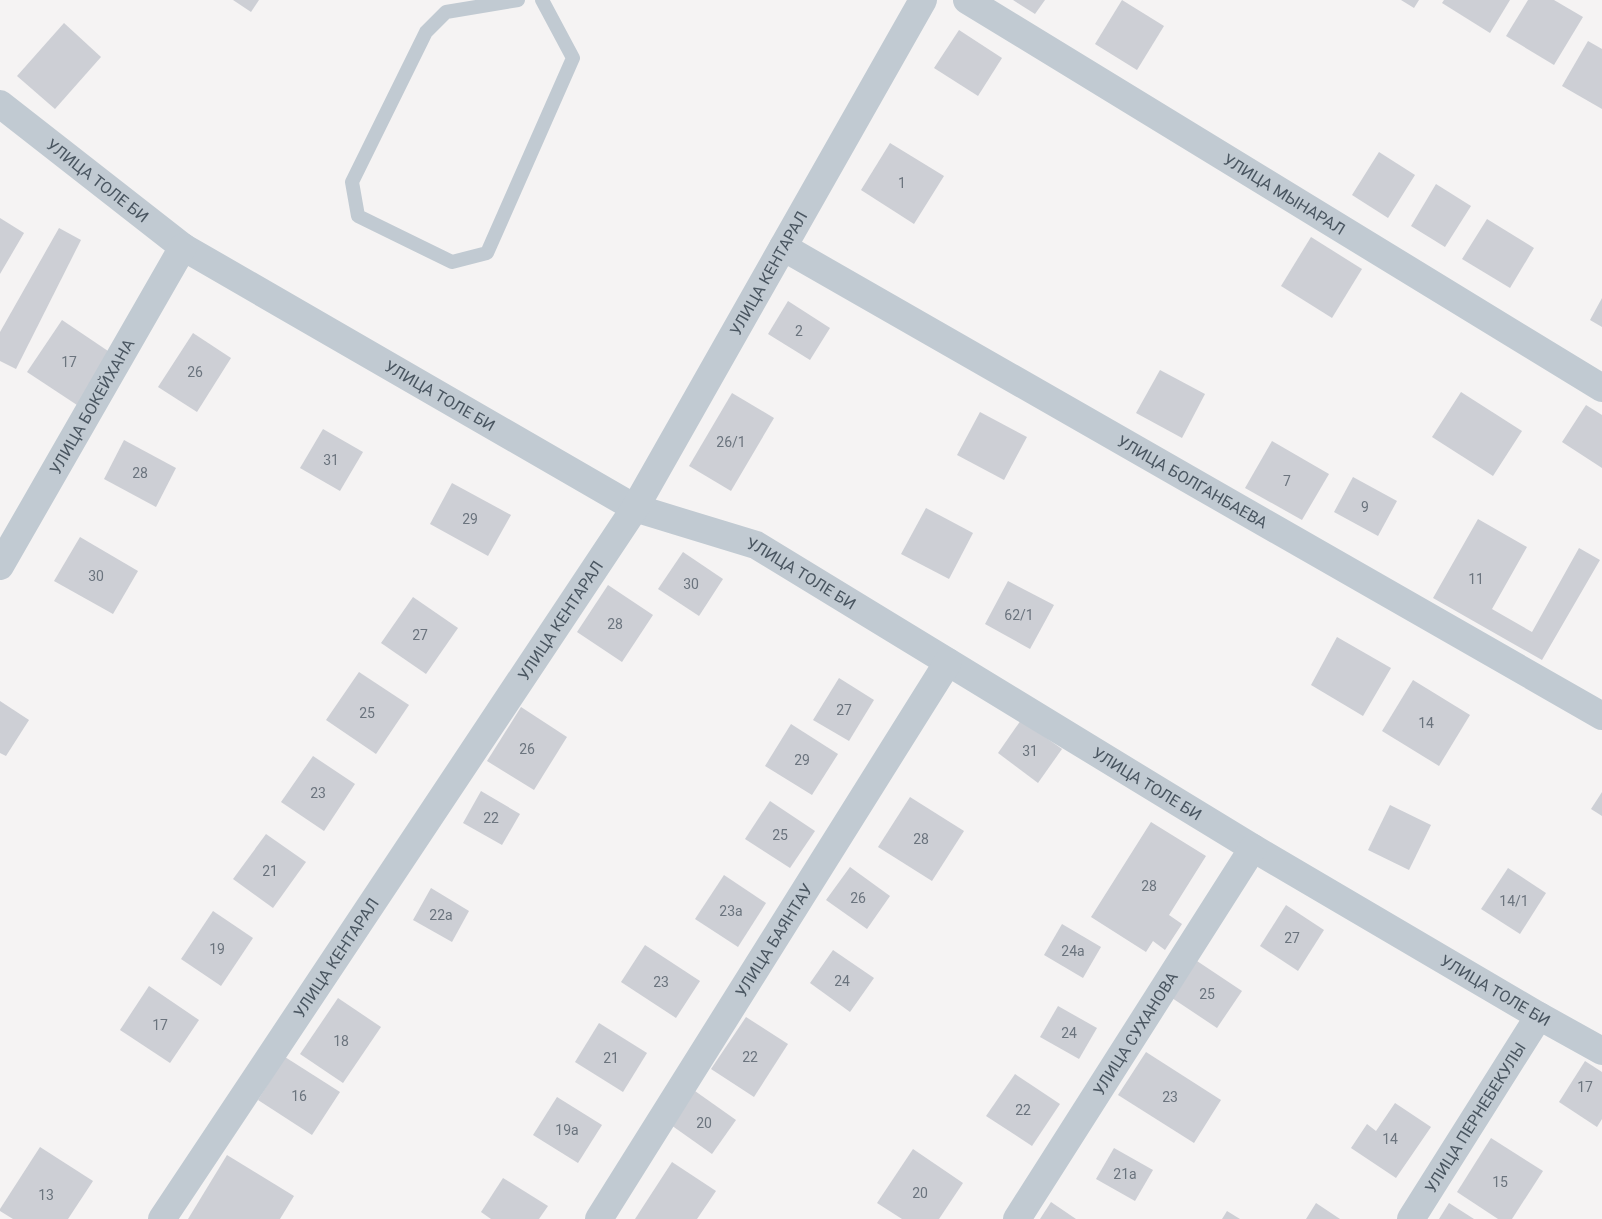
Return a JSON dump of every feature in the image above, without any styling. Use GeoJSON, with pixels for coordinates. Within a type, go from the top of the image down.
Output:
{"type":"FeatureCollection","features":[{"type":"Feature","properties":{"kind":"street","name":"УЛИЦА КЕНТАРАЛ"},"geometry":{"type":"LineString","coordinates":[[162,1219],[636,508],[923,0]]}},
{"type":"Feature","properties":{"kind":"street","name":"УЛИЦА МЫНАРАЛ"},"geometry":{"type":"LineString","coordinates":[[966,0],[1602,388]]}},
{"type":"Feature","properties":{"kind":"street","name":"УЛИЦА ТОЛЕ БИ"},"geometry":{"type":"LineString","coordinates":[[0,104],[183,247],[636,508],[756,545],[1253,848],[1602,1051]]}},
{"type":"Feature","properties":{"kind":"street","name":"УЛИЦА БОКЕЙХАНА"},"geometry":{"type":"LineString","coordinates":[[2,556],[183,247]]}},
{"type":"Feature","properties":{"kind":"street","name":"УЛИЦА БОЛГАНБАЕВА"},"geometry":{"type":"LineString","coordinates":[[783,247],[1602,716]]}},
{"type":"Feature","properties":{"kind":"street","name":"УЛИЦА БАЯНТАУ"},"geometry":{"type":"LineString","coordinates":[[599,1219],[948,662]]}},
{"type":"Feature","properties":{"kind":"street","name":"УЛИЦА СУХАНОВА"},"geometry":{"type":"LineString","coordinates":[[1017,1219],[1253,848]]}},
{"type":"Feature","properties":{"kind":"street","name":"УЛИЦА ПЕРНЕБЕКУЛЫ"},"geometry":{"type":"LineString","coordinates":[[1411,1219],[1539,1016]]}},
{"type":"Feature","properties":{"kind":"lane"},"geometry":{"type":"LineString","coordinates":[[518,0],[446,12],[426,32],[352,182],[358,216],[452,262],[487,253],[573,58],[542,0]]}},
{"type":"Feature","properties":{"kind":"building"},"geometry":{"type":"Polygon","coordinates":[[[233,0],[259,0],[251,12],[233,0]]]}},
{"type":"Feature","properties":{"kind":"building"},"geometry":{"type":"Polygon","coordinates":[[[1013,0],[1045,0],[1035,14],[1013,0]]]}},
{"type":"Feature","properties":{"kind":"building"},"geometry":{"type":"Polygon","coordinates":[[[1122,0],[1164,26],[1137,70],[1095,44],[1122,0]]]}},
{"type":"Feature","properties":{"kind":"building"},"geometry":{"type":"Polygon","coordinates":[[[1401,0],[1419,0],[1414,8],[1401,0]]]}},
{"type":"Feature","properties":{"kind":"building"},"geometry":{"type":"Polygon","coordinates":[[[1444,0],[1510,0],[1490,33],[1442,3],[1444,0]]]}},
{"type":"Feature","properties":{"kind":"building"},"geometry":{"type":"Polygon","coordinates":[[[1528,0],[1554,0],[1583,17],[1554,65],[1506,36],[1528,0]]]}},
{"type":"Feature","properties":{"kind":"building"},"geometry":{"type":"Polygon","coordinates":[[[64,23],[101,57],[55,109],[17,76],[64,23]]]}},
{"type":"Feature","properties":{"kind":"building"},"geometry":{"type":"Polygon","coordinates":[[[959,30],[1002,58],[978,96],[934,68],[959,30]]]}},
{"type":"Feature","properties":{"kind":"building"},"geometry":{"type":"Polygon","coordinates":[[[1588,41],[1602,49],[1602,109],[1562,86],[1588,41]]]}},
{"type":"Feature","properties":{"kind":"building"},"geometry":{"type":"Polygon","coordinates":[[[890,143],[944,176],[914,224],[861,190],[890,143]]]}},
{"type":"Feature","properties":{"kind":"building"},"geometry":{"type":"Polygon","coordinates":[[[1379,152],[1415,175],[1388,218],[1352,195],[1379,152]]]}},
{"type":"Feature","properties":{"kind":"building"},"geometry":{"type":"Polygon","coordinates":[[[1436,184],[1471,206],[1445,247],[1411,226],[1436,184]]]}},
{"type":"Feature","properties":{"kind":"building"},"geometry":{"type":"Polygon","coordinates":[[[0,218],[24,233],[0,274],[0,218]]]}},
{"type":"Feature","properties":{"kind":"building"},"geometry":{"type":"Polygon","coordinates":[[[1487,219],[1534,248],[1510,288],[1462,259],[1487,219]]]}},
{"type":"Feature","properties":{"kind":"building"},"geometry":{"type":"Polygon","coordinates":[[[59,228],[81,240],[16,369],[0,361],[0,332],[59,228]]]}},
{"type":"Feature","properties":{"kind":"building"},"geometry":{"type":"Polygon","coordinates":[[[1311,237],[1362,269],[1332,318],[1281,286],[1311,237]]]}},
{"type":"Feature","properties":{"kind":"building"},"geometry":{"type":"Polygon","coordinates":[[[1602,298],[1602,327],[1590,320],[1602,298]]]}},
{"type":"Feature","properties":{"kind":"building"},"geometry":{"type":"Polygon","coordinates":[[[788,301],[830,328],[810,360],[768,334],[788,301]]]}},
{"type":"Feature","properties":{"kind":"building"},"geometry":{"type":"Polygon","coordinates":[[[62,320],[111,353],[77,405],[27,372],[62,320]]]}},
{"type":"Feature","properties":{"kind":"building"},"geometry":{"type":"Polygon","coordinates":[[[193,333],[231,358],[197,412],[158,387],[193,333]]]}},
{"type":"Feature","properties":{"kind":"building"},"geometry":{"type":"Polygon","coordinates":[[[1160,370],[1205,394],[1182,438],[1136,413],[1160,370]]]}},
{"type":"Feature","properties":{"kind":"building"},"geometry":{"type":"Polygon","coordinates":[[[1461,392],[1522,431],[1493,476],[1432,437],[1461,392]]]}},
{"type":"Feature","properties":{"kind":"building"},"geometry":{"type":"Polygon","coordinates":[[[732,393],[774,418],[731,491],[689,466],[732,393]]]}},
{"type":"Feature","properties":{"kind":"building"},"geometry":{"type":"Polygon","coordinates":[[[1586,405],[1602,415],[1602,468],[1562,442],[1586,405]]]}},
{"type":"Feature","properties":{"kind":"building"},"geometry":{"type":"Polygon","coordinates":[[[980,412],[1027,437],[1004,480],[957,455],[980,412]]]}},
{"type":"Feature","properties":{"kind":"building"},"geometry":{"type":"Polygon","coordinates":[[[323,429],[363,452],[340,491],[300,468],[323,429]]]}},
{"type":"Feature","properties":{"kind":"building"},"geometry":{"type":"Polygon","coordinates":[[[124,440],[176,468],[156,507],[104,479],[124,440]]]}},
{"type":"Feature","properties":{"kind":"building"},"geometry":{"type":"Polygon","coordinates":[[[1272,441],[1329,474],[1302,520],[1245,488],[1272,441]]]}},
{"type":"Feature","properties":{"kind":"building"},"geometry":{"type":"Polygon","coordinates":[[[1353,477],[1397,501],[1378,536],[1334,512],[1353,477]]]}},
{"type":"Feature","properties":{"kind":"building"},"geometry":{"type":"Polygon","coordinates":[[[452,483],[511,515],[488,556],[430,524],[452,483]]]}},
{"type":"Feature","properties":{"kind":"building"},"geometry":{"type":"Polygon","coordinates":[[[926,508],[973,533],[949,579],[901,554],[926,508]]]}},
{"type":"Feature","properties":{"kind":"building"},"geometry":{"type":"Polygon","coordinates":[[[1478,519],[1527,547],[1492,609],[1532,632],[1579,548],[1600,560],[1542,660],[1433,598],[1478,519]]]}},
{"type":"Feature","properties":{"kind":"building"},"geometry":{"type":"Polygon","coordinates":[[[80,537],[138,571],[113,614],[54,581],[80,537]]]}},
{"type":"Feature","properties":{"kind":"building"},"geometry":{"type":"Polygon","coordinates":[[[683,552],[723,579],[699,616],[658,589],[683,552]]]}},
{"type":"Feature","properties":{"kind":"building"},"geometry":{"type":"Polygon","coordinates":[[[1008,581],[1054,605],[1030,649],[985,624],[1008,581]]]}},
{"type":"Feature","properties":{"kind":"building"},"geometry":{"type":"Polygon","coordinates":[[[608,585],[653,615],[622,662],[577,632],[608,585]]]}},
{"type":"Feature","properties":{"kind":"building"},"geometry":{"type":"Polygon","coordinates":[[[413,597],[458,628],[426,674],[381,643],[413,597]]]}},
{"type":"Feature","properties":{"kind":"building"},"geometry":{"type":"Polygon","coordinates":[[[1337,637],[1391,668],[1363,716],[1311,685],[1337,637]]]}},
{"type":"Feature","properties":{"kind":"building"},"geometry":{"type":"Polygon","coordinates":[[[359,672],[409,705],[376,754],[326,720],[359,672]]]}},
{"type":"Feature","properties":{"kind":"building"},"geometry":{"type":"Polygon","coordinates":[[[839,678],[874,700],[849,741],[813,720],[839,678]]]}},
{"type":"Feature","properties":{"kind":"building"},"geometry":{"type":"Polygon","coordinates":[[[1413,680],[1470,715],[1439,766],[1382,731],[1413,680]]]}},
{"type":"Feature","properties":{"kind":"building"},"geometry":{"type":"Polygon","coordinates":[[[0,701],[29,720],[6,756],[0,753],[0,701]]]}},
{"type":"Feature","properties":{"kind":"building"},"geometry":{"type":"Polygon","coordinates":[[[521,707],[567,737],[534,790],[487,761],[521,707]]]}},
{"type":"Feature","properties":{"kind":"building"},"geometry":{"type":"Polygon","coordinates":[[[1021,720],[1062,749],[1038,783],[998,753],[1021,720]]]}},
{"type":"Feature","properties":{"kind":"building"},"geometry":{"type":"Polygon","coordinates":[[[791,724],[838,754],[812,795],[765,766],[791,724]]]}},
{"type":"Feature","properties":{"kind":"building"},"geometry":{"type":"Polygon","coordinates":[[[313,756],[355,784],[324,831],[281,802],[313,756]]]}},
{"type":"Feature","properties":{"kind":"building"},"geometry":{"type":"Polygon","coordinates":[[[481,791],[520,814],[502,845],[463,823],[481,791]]]}},
{"type":"Feature","properties":{"kind":"building"},"geometry":{"type":"Polygon","coordinates":[[[1602,792],[1602,816],[1591,809],[1602,792]]]}},
{"type":"Feature","properties":{"kind":"building"},"geometry":{"type":"Polygon","coordinates":[[[910,797],[964,831],[932,881],[878,847],[910,797]]]}},
{"type":"Feature","properties":{"kind":"building"},"geometry":{"type":"Polygon","coordinates":[[[770,801],[815,831],[790,868],[745,839],[770,801]]]}},
{"type":"Feature","properties":{"kind":"building"},"geometry":{"type":"Polygon","coordinates":[[[1390,805],[1431,825],[1409,870],[1368,850],[1390,805]]]}},
{"type":"Feature","properties":{"kind":"building"},"geometry":{"type":"Polygon","coordinates":[[[1151,822],[1206,856],[1169,915],[1182,924],[1165,950],[1153,941],[1146,952],[1091,917],[1151,822]]]}},
{"type":"Feature","properties":{"kind":"building"},"geometry":{"type":"Polygon","coordinates":[[[266,834],[306,862],[273,908],[233,879],[266,834]]]}},
{"type":"Feature","properties":{"kind":"building"},"geometry":{"type":"Polygon","coordinates":[[[850,867],[890,896],[867,929],[826,900],[850,867]]]}},
{"type":"Feature","properties":{"kind":"building"},"geometry":{"type":"Polygon","coordinates":[[[1508,868],[1546,893],[1520,934],[1481,909],[1508,868]]]}},
{"type":"Feature","properties":{"kind":"building"},"geometry":{"type":"Polygon","coordinates":[[[724,875],[766,903],[738,947],[695,919],[724,875]]]}},
{"type":"Feature","properties":{"kind":"building"},"geometry":{"type":"Polygon","coordinates":[[[431,888],[469,911],[452,942],[413,920],[431,888]]]}},
{"type":"Feature","properties":{"kind":"building"},"geometry":{"type":"Polygon","coordinates":[[[1286,905],[1324,930],[1298,971],[1260,946],[1286,905]]]}},
{"type":"Feature","properties":{"kind":"building"},"geometry":{"type":"Polygon","coordinates":[[[213,911],[253,938],[221,986],[181,959],[213,911]]]}},
{"type":"Feature","properties":{"kind":"building"},"geometry":{"type":"Polygon","coordinates":[[[1062,924],[1101,947],[1083,978],[1044,955],[1062,924]]]}},
{"type":"Feature","properties":{"kind":"building"},"geometry":{"type":"Polygon","coordinates":[[[645,945],[700,981],[676,1018],[621,982],[645,945]]]}},
{"type":"Feature","properties":{"kind":"building"},"geometry":{"type":"Polygon","coordinates":[[[833,950],[874,978],[850,1012],[810,983],[833,950]]]}},
{"type":"Feature","properties":{"kind":"building"},"geometry":{"type":"Polygon","coordinates":[[[1197,961],[1242,991],[1217,1028],[1172,998],[1197,961]]]}},
{"type":"Feature","properties":{"kind":"building"},"geometry":{"type":"Polygon","coordinates":[[[149,986],[199,1020],[170,1063],[120,1030],[149,986]]]}},
{"type":"Feature","properties":{"kind":"building"},"geometry":{"type":"Polygon","coordinates":[[[338,998],[381,1027],[343,1083],[300,1054],[338,998]]]}},
{"type":"Feature","properties":{"kind":"building"},"geometry":{"type":"Polygon","coordinates":[[[1058,1006],[1097,1028],[1079,1059],[1040,1037],[1058,1006]]]}},
{"type":"Feature","properties":{"kind":"building"},"geometry":{"type":"Polygon","coordinates":[[[746,1017],[788,1044],[754,1097],[711,1069],[746,1017]]]}},
{"type":"Feature","properties":{"kind":"building"},"geometry":{"type":"Polygon","coordinates":[[[599,1023],[647,1053],[623,1092],[575,1062],[599,1023]]]}},
{"type":"Feature","properties":{"kind":"building"},"geometry":{"type":"Polygon","coordinates":[[[1146,1052],[1221,1100],[1194,1143],[1118,1095],[1146,1052]]]}},
{"type":"Feature","properties":{"kind":"building"},"geometry":{"type":"Polygon","coordinates":[[[285,1057],[340,1092],[312,1135],[258,1100],[285,1057]]]}},
{"type":"Feature","properties":{"kind":"building"},"geometry":{"type":"Polygon","coordinates":[[[1585,1061],[1602,1072],[1602,1119],[1597,1127],[1559,1102],[1585,1061]]]}},
{"type":"Feature","properties":{"kind":"building"},"geometry":{"type":"Polygon","coordinates":[[[1015,1074],[1060,1104],[1032,1146],[986,1116],[1015,1074]]]}},
{"type":"Feature","properties":{"kind":"building"},"geometry":{"type":"Polygon","coordinates":[[[695,1091],[736,1120],[712,1154],[671,1125],[695,1091]]]}},
{"type":"Feature","properties":{"kind":"building"},"geometry":{"type":"Polygon","coordinates":[[[557,1097],[602,1125],[578,1163],[533,1135],[557,1097]]]}},
{"type":"Feature","properties":{"kind":"building"},"geometry":{"type":"Polygon","coordinates":[[[1395,1103],[1431,1127],[1396,1178],[1351,1148],[1367,1124],[1376,1131],[1395,1103]]]}},
{"type":"Feature","properties":{"kind":"building"},"geometry":{"type":"Polygon","coordinates":[[[1491,1138],[1543,1171],[1512,1219],[1498,1219],[1457,1192],[1491,1138]]]}},
{"type":"Feature","properties":{"kind":"building"},"geometry":{"type":"Polygon","coordinates":[[[40,1147],[93,1181],[68,1219],[13,1219],[0,1211],[40,1147]]]}},
{"type":"Feature","properties":{"kind":"building"},"geometry":{"type":"Polygon","coordinates":[[[1114,1148],[1153,1170],[1135,1201],[1096,1179],[1114,1148]]]}},
{"type":"Feature","properties":{"kind":"building"},"geometry":{"type":"Polygon","coordinates":[[[913,1149],[963,1183],[939,1219],[902,1219],[877,1203],[913,1149]]]}},
{"type":"Feature","properties":{"kind":"building"},"geometry":{"type":"Polygon","coordinates":[[[227,1155],[294,1196],[280,1219],[188,1219],[227,1155]]]}},
{"type":"Feature","properties":{"kind":"building"},"geometry":{"type":"Polygon","coordinates":[[[672,1162],[716,1191],[697,1219],[635,1219],[672,1162]]]}},
{"type":"Feature","properties":{"kind":"building"},"geometry":{"type":"Polygon","coordinates":[[[503,1178],[548,1206],[539,1219],[491,1219],[481,1212],[503,1178]]]}},
{"type":"Feature","properties":{"kind":"building"},"geometry":{"type":"Polygon","coordinates":[[[1051,1202],[1076,1219],[1040,1219],[1051,1202]]]}},
{"type":"Feature","properties":{"kind":"building"},"geometry":{"type":"Polygon","coordinates":[[[1316,1203],[1340,1219],[1306,1219],[1316,1203]]]}},
{"type":"Feature","properties":{"kind":"building"},"geometry":{"type":"Polygon","coordinates":[[[1449,1203],[1474,1219],[1439,1219],[1449,1203]]]}},
{"type":"Feature","properties":{"kind":"building"},"geometry":{"type":"Polygon","coordinates":[[[1227,1211],[1240,1219],[1222,1219],[1227,1211]]]}}]}
